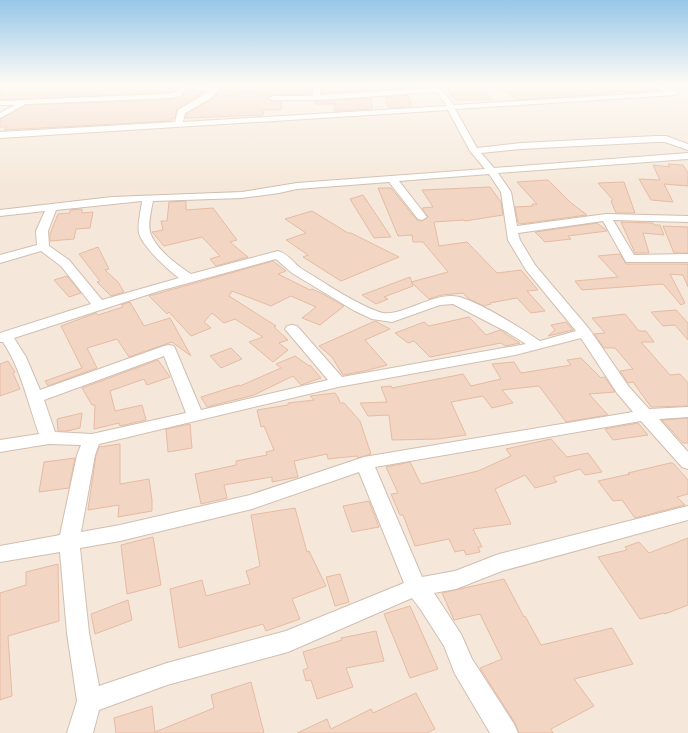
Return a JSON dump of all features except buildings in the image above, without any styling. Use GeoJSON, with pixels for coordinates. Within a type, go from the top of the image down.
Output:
{"type":"FeatureCollection","features":[{"type":"Feature","properties":{"kind":"street"},"geometry":{"type":"LineString","coordinates":[[178,125],[180,118]]}},
{"type":"Feature","properties":{"kind":"street"},"geometry":{"type":"LineString","coordinates":[[0,135],[291,118]]}},
{"type":"Feature","properties":{"kind":"street"},"geometry":{"type":"LineString","coordinates":[[456,118],[474,151],[483,159],[506,192],[514,240],[530,267],[585,333],[623,390],[688,463]]}},
{"type":"Feature","properties":{"kind":"street"},"geometry":{"type":"LineString","coordinates":[[474,151],[521,146],[656,139],[666,139],[688,147]]}},
{"type":"Feature","properties":{"kind":"street"},"geometry":{"type":"LineString","coordinates":[[0,213],[148,198],[251,194],[278,191],[297,186],[492,172],[602,162],[684,157],[688,166]]}},
{"type":"Feature","properties":{"kind":"street"},"geometry":{"type":"LineString","coordinates":[[392,179],[422,217]]}},
{"type":"Feature","properties":{"kind":"street"},"geometry":{"type":"LineString","coordinates":[[148,198],[144,225],[145,235],[162,258],[176,270],[189,278]]}},
{"type":"Feature","properties":{"kind":"street"},"geometry":{"type":"LineString","coordinates":[[43,248],[42,231],[52,207]]}},
{"type":"Feature","properties":{"kind":"street"},"geometry":{"type":"LineString","coordinates":[[513,230],[606,217],[688,219]]}},
{"type":"Feature","properties":{"kind":"street"},"geometry":{"type":"LineString","coordinates":[[606,217],[630,259],[688,258]]}},
{"type":"Feature","properties":{"kind":"street"},"geometry":{"type":"LineString","coordinates":[[0,259],[43,248],[65,263],[100,306]]}},
{"type":"Feature","properties":{"kind":"street"},"geometry":{"type":"LineString","coordinates":[[3,336],[189,278],[278,255],[302,274],[358,307],[377,316],[392,318],[443,299],[453,299],[460,301],[512,329],[538,346]]}},
{"type":"Feature","properties":{"kind":"street"},"geometry":{"type":"LineString","coordinates":[[292,330],[338,382]]}},
{"type":"Feature","properties":{"kind":"street"},"geometry":{"type":"LineString","coordinates":[[0,446],[49,438],[92,440],[338,382],[538,346],[585,333]]}},
{"type":"Feature","properties":{"kind":"street"},"geometry":{"type":"LineString","coordinates":[[3,336],[11,342],[23,368],[49,438]]}},
{"type":"Feature","properties":{"kind":"street"},"geometry":{"type":"LineString","coordinates":[[34,398],[169,349],[195,415]]}},
{"type":"Feature","properties":{"kind":"street"},"geometry":{"type":"LineString","coordinates":[[0,554],[120,533],[252,502],[364,463],[645,415],[688,412]]}},
{"type":"Feature","properties":{"kind":"street"},"geometry":{"type":"LineString","coordinates":[[80,733],[89,701],[78,633],[69,541],[86,455],[92,440]]}},
{"type":"Feature","properties":{"kind":"street"},"geometry":{"type":"LineString","coordinates":[[364,463],[416,587],[429,603],[452,641],[463,666],[505,733]]}},
{"type":"Feature","properties":{"kind":"street"},"geometry":{"type":"LineString","coordinates":[[89,701],[167,674],[288,641],[416,587],[456,580],[499,564],[688,513]]}},
{"type":"Feature","properties":{"kind":"shaded area"},"geometry":{"type":"Polygon","coordinates":[[[0,118],[688,118],[688,733],[0,733],[0,118]]]}}]}
